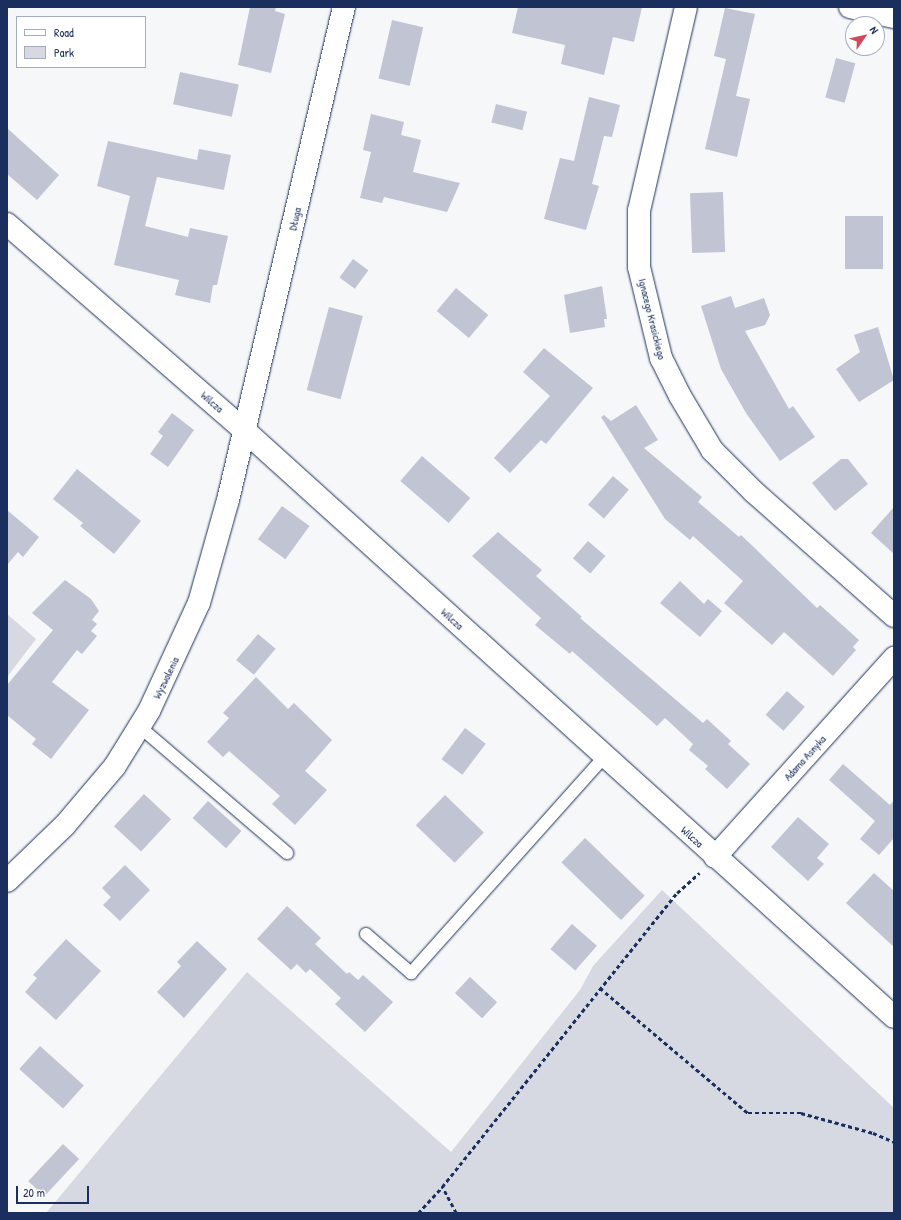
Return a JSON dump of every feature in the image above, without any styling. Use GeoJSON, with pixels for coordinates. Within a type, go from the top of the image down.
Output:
{"type":"FeatureCollection","features":[{"type":"Feature","properties":{"kind":"street","name":"Długa"},"geometry":{"type":"LineString","coordinates":[[244,430],[344,7]]}},
{"type":"Feature","properties":{"kind":"street","name":"Ignacego Krasickiego"},"geometry":{"type":"LineString","coordinates":[[686,7],[639,210],[639,267],[661,358],[680,396],[712,450],[754,492],[894,616]]}},
{"type":"Feature","properties":{"kind":"street"},"geometry":{"type":"LineString","coordinates":[[850,7],[894,17]]}},
{"type":"Feature","properties":{"kind":"street","name":"Wilcza"},"geometry":{"type":"LineString","coordinates":[[7,224],[244,430],[604,757],[894,1017]]}},
{"type":"Feature","properties":{"kind":"street","name":"Wyzwolenia"},"geometry":{"type":"LineString","coordinates":[[7,881],[85,803],[115,766],[140,727],[164,681],[199,603],[217,545],[244,430]]}},
{"type":"Feature","properties":{"kind":"street","name":"Adama Asnyka"},"geometry":{"type":"LineString","coordinates":[[715,857],[894,658]]}},
{"type":"Feature","properties":{"kind":"lane"},"geometry":{"type":"LineString","coordinates":[[140,727],[287,852]]}},
{"type":"Feature","properties":{"kind":"lane"},"geometry":{"type":"LineString","coordinates":[[366,934],[411,973],[604,757]]}},
{"type":"Feature","properties":{"kind":"path"},"geometry":{"type":"LineString","coordinates":[[418,1213],[442,1187],[600,988],[677,894],[715,857]]}},
{"type":"Feature","properties":{"kind":"path"},"geometry":{"type":"LineString","coordinates":[[600,988],[748,1113],[801,1113],[874,1132],[894,1142]]}},
{"type":"Feature","properties":{"kind":"path"},"geometry":{"type":"LineString","coordinates":[[442,1187],[456,1213]]}},
{"type":"Feature","properties":{"kind":"green space"},"geometry":{"type":"Polygon","coordinates":[[[7,614],[36,639],[7,677],[7,614]]]}},
{"type":"Feature","properties":{"kind":"green space"},"geometry":{"type":"Polygon","coordinates":[[[662,890],[894,1108],[894,1213],[46,1213],[247,972],[451,1152],[580,990],[593,966],[662,890]]]}},
{"type":"Feature","properties":{"kind":"building"},"geometry":{"type":"Polygon","coordinates":[[[250,7],[276,7],[275,11],[285,14],[271,73],[238,65],[250,7]]]}},
{"type":"Feature","properties":{"kind":"building"},"geometry":{"type":"Polygon","coordinates":[[[518,7],[642,7],[634,42],[613,37],[604,75],[561,64],[565,45],[512,33],[518,7]]]}},
{"type":"Feature","properties":{"kind":"building"},"geometry":{"type":"Polygon","coordinates":[[[725,8],[755,14],[736,96],[750,99],[737,157],[705,149],[726,59],[714,56],[725,8]]]}},
{"type":"Feature","properties":{"kind":"building"},"geometry":{"type":"Polygon","coordinates":[[[392,20],[423,27],[410,86],[379,78],[392,20]]]}},
{"type":"Feature","properties":{"kind":"building"},"geometry":{"type":"Polygon","coordinates":[[[836,58],[855,63],[845,103],[825,98],[836,58]]]}},
{"type":"Feature","properties":{"kind":"building"},"geometry":{"type":"Polygon","coordinates":[[[180,72],[239,84],[232,117],[173,104],[180,72]]]}},
{"type":"Feature","properties":{"kind":"building"},"geometry":{"type":"Polygon","coordinates":[[[589,97],[620,105],[612,137],[604,136],[592,184],[599,186],[586,230],[544,219],[560,158],[574,161],[589,97]]]}},
{"type":"Feature","properties":{"kind":"building"},"geometry":{"type":"Polygon","coordinates":[[[496,104],[527,112],[522,130],[491,122],[496,104]]]}},
{"type":"Feature","properties":{"kind":"building"},"geometry":{"type":"Polygon","coordinates":[[[371,114],[404,122],[401,135],[421,140],[413,172],[460,183],[447,212],[384,197],[382,203],[360,198],[371,152],[363,150],[371,114]]]}},
{"type":"Feature","properties":{"kind":"building"},"geometry":{"type":"Polygon","coordinates":[[[7,128],[59,175],[37,200],[7,174],[7,128]]]}},
{"type":"Feature","properties":{"kind":"building"},"geometry":{"type":"Polygon","coordinates":[[[108,141],[197,160],[199,149],[231,155],[224,190],[157,177],[145,226],[188,237],[190,228],[228,236],[217,285],[213,285],[210,303],[175,295],[179,280],[114,265],[130,196],[97,186],[108,141]]]}},
{"type":"Feature","properties":{"kind":"building"},"geometry":{"type":"Polygon","coordinates":[[[723,192],[725,252],[692,253],[690,193],[723,192]]]}},
{"type":"Feature","properties":{"kind":"building"},"geometry":{"type":"Polygon","coordinates":[[[845,216],[883,216],[883,269],[845,269],[845,216]]]}},
{"type":"Feature","properties":{"kind":"building"},"geometry":{"type":"Polygon","coordinates":[[[353,259],[368,270],[355,289],[339,278],[353,259]]]}},
{"type":"Feature","properties":{"kind":"building"},"geometry":{"type":"Polygon","coordinates":[[[602,286],[607,319],[604,319],[605,327],[570,333],[564,295],[602,286]]]}},
{"type":"Feature","properties":{"kind":"building"},"geometry":{"type":"Polygon","coordinates":[[[456,288],[488,315],[469,338],[437,311],[456,288]]]}},
{"type":"Feature","properties":{"kind":"building"},"geometry":{"type":"Polygon","coordinates":[[[731,296],[735,308],[764,298],[770,315],[765,325],[745,331],[789,409],[793,406],[815,437],[780,461],[746,413],[721,369],[701,306],[731,296]]]}},
{"type":"Feature","properties":{"kind":"building"},"geometry":{"type":"Polygon","coordinates":[[[329,307],[363,316],[341,399],[307,390],[329,307]]]}},
{"type":"Feature","properties":{"kind":"building"},"geometry":{"type":"Polygon","coordinates":[[[878,327],[894,380],[859,402],[836,369],[860,352],[854,335],[878,327]]]}},
{"type":"Feature","properties":{"kind":"building"},"geometry":{"type":"Polygon","coordinates":[[[544,348],[593,388],[546,444],[541,440],[510,473],[494,458],[550,396],[523,372],[544,348]]]}},
{"type":"Feature","properties":{"kind":"building"},"geometry":{"type":"Polygon","coordinates":[[[636,405],[658,440],[644,448],[702,497],[698,502],[739,537],[741,535],[817,608],[820,605],[859,640],[853,647],[856,650],[833,676],[784,632],[772,645],[724,603],[743,581],[693,536],[690,540],[665,519],[601,417],[604,415],[611,421],[636,405]]]}},
{"type":"Feature","properties":{"kind":"building"},"geometry":{"type":"Polygon","coordinates":[[[172,413],[194,430],[168,467],[150,454],[163,436],[158,432],[172,413]]]}},
{"type":"Feature","properties":{"kind":"building"},"geometry":{"type":"Polygon","coordinates":[[[422,456],[470,498],[449,523],[400,481],[422,456]]]}},
{"type":"Feature","properties":{"kind":"building"},"geometry":{"type":"Polygon","coordinates":[[[841,459],[848,459],[868,484],[835,511],[812,483],[841,459]]]}},
{"type":"Feature","properties":{"kind":"building"},"geometry":{"type":"Polygon","coordinates":[[[77,469],[141,521],[114,554],[80,526],[83,523],[53,499],[77,469]]]}},
{"type":"Feature","properties":{"kind":"building"},"geometry":{"type":"Polygon","coordinates":[[[613,476],[629,490],[604,518],[588,505],[613,476]]]}},
{"type":"Feature","properties":{"kind":"building"},"geometry":{"type":"Polygon","coordinates":[[[282,506],[310,526],[285,559],[258,539],[282,506]]]}},
{"type":"Feature","properties":{"kind":"building"},"geometry":{"type":"Polygon","coordinates":[[[894,507],[894,554],[871,533],[894,507]]]}},
{"type":"Feature","properties":{"kind":"building"},"geometry":{"type":"Polygon","coordinates":[[[7,510],[39,537],[23,557],[18,552],[7,565],[7,510]]]}},
{"type":"Feature","properties":{"kind":"building"},"geometry":{"type":"Polygon","coordinates":[[[498,532],[542,570],[536,576],[582,617],[580,618],[703,723],[707,719],[731,741],[728,744],[750,764],[727,789],[705,769],[708,766],[689,750],[693,744],[665,718],[657,726],[572,651],[570,654],[535,625],[541,618],[472,556],[498,532]]]}},
{"type":"Feature","properties":{"kind":"building"},"geometry":{"type":"Polygon","coordinates":[[[588,541],[605,556],[590,573],[573,558],[588,541]]]}},
{"type":"Feature","properties":{"kind":"building"},"geometry":{"type":"Polygon","coordinates":[[[65,580],[91,599],[99,611],[92,620],[97,624],[91,631],[97,636],[82,654],[77,650],[52,682],[89,710],[51,759],[32,744],[36,739],[7,715],[7,685],[53,630],[32,613],[65,580]]]}},
{"type":"Feature","properties":{"kind":"building"},"geometry":{"type":"Polygon","coordinates":[[[680,581],[704,604],[708,599],[722,611],[700,637],[660,603],[680,581]]]}},
{"type":"Feature","properties":{"kind":"building"},"geometry":{"type":"Polygon","coordinates":[[[258,634],[276,649],[254,675],[236,660],[258,634]]]}},
{"type":"Feature","properties":{"kind":"building"},"geometry":{"type":"Polygon","coordinates":[[[256,677],[288,709],[294,703],[332,740],[305,771],[327,790],[295,825],[272,804],[280,796],[229,751],[223,757],[207,742],[229,718],[223,713],[256,677]]]}},
{"type":"Feature","properties":{"kind":"building"},"geometry":{"type":"Polygon","coordinates":[[[787,691],[805,707],[783,731],[766,715],[787,691]]]}},
{"type":"Feature","properties":{"kind":"building"},"geometry":{"type":"Polygon","coordinates":[[[465,728],[486,744],[462,775],[442,759],[465,728]]]}},
{"type":"Feature","properties":{"kind":"building"},"geometry":{"type":"Polygon","coordinates":[[[843,764],[890,805],[894,800],[894,838],[879,855],[860,839],[875,821],[829,780],[843,764]]]}},
{"type":"Feature","properties":{"kind":"building"},"geometry":{"type":"Polygon","coordinates":[[[144,794],[171,819],[141,851],[114,826],[144,794]]]}},
{"type":"Feature","properties":{"kind":"building"},"geometry":{"type":"Polygon","coordinates":[[[445,795],[484,833],[455,863],[416,825],[445,795]]]}},
{"type":"Feature","properties":{"kind":"building"},"geometry":{"type":"Polygon","coordinates":[[[208,801],[241,831],[226,848],[193,818],[208,801]]]}},
{"type":"Feature","properties":{"kind":"building"},"geometry":{"type":"Polygon","coordinates":[[[798,817],[829,844],[817,858],[824,864],[808,881],[771,847],[798,817]]]}},
{"type":"Feature","properties":{"kind":"building"},"geometry":{"type":"Polygon","coordinates":[[[585,838],[645,896],[621,920],[561,862],[585,838]]]}},
{"type":"Feature","properties":{"kind":"building"},"geometry":{"type":"Polygon","coordinates":[[[125,865],[150,890],[120,921],[103,905],[111,897],[102,888],[125,865]]]}},
{"type":"Feature","properties":{"kind":"building"},"geometry":{"type":"Polygon","coordinates":[[[874,873],[894,891],[894,947],[846,903],[874,873]]]}},
{"type":"Feature","properties":{"kind":"building"},"geometry":{"type":"Polygon","coordinates":[[[287,906],[321,938],[315,944],[347,974],[349,972],[358,980],[363,975],[393,1002],[365,1032],[335,1004],[341,998],[310,969],[306,973],[297,964],[291,970],[257,939],[287,906]]]}},
{"type":"Feature","properties":{"kind":"building"},"geometry":{"type":"Polygon","coordinates":[[[572,924],[597,946],[575,971],[550,949],[572,924]]]}},
{"type":"Feature","properties":{"kind":"building"},"geometry":{"type":"Polygon","coordinates":[[[66,939],[101,971],[56,1020],[25,992],[37,978],[33,975],[66,939]]]}},
{"type":"Feature","properties":{"kind":"building"},"geometry":{"type":"Polygon","coordinates":[[[197,941],[227,969],[184,1018],[157,992],[181,966],[177,962],[197,941]]]}},
{"type":"Feature","properties":{"kind":"building"},"geometry":{"type":"Polygon","coordinates":[[[470,977],[497,1002],[482,1018],[455,993],[470,977]]]}},
{"type":"Feature","properties":{"kind":"building"},"geometry":{"type":"Polygon","coordinates":[[[40,1046],[84,1085],[63,1109],[19,1069],[40,1046]]]}},
{"type":"Feature","properties":{"kind":"building"},"geometry":{"type":"Polygon","coordinates":[[[63,1144],[79,1159],[44,1196],[28,1181],[63,1144]]]}}]}
